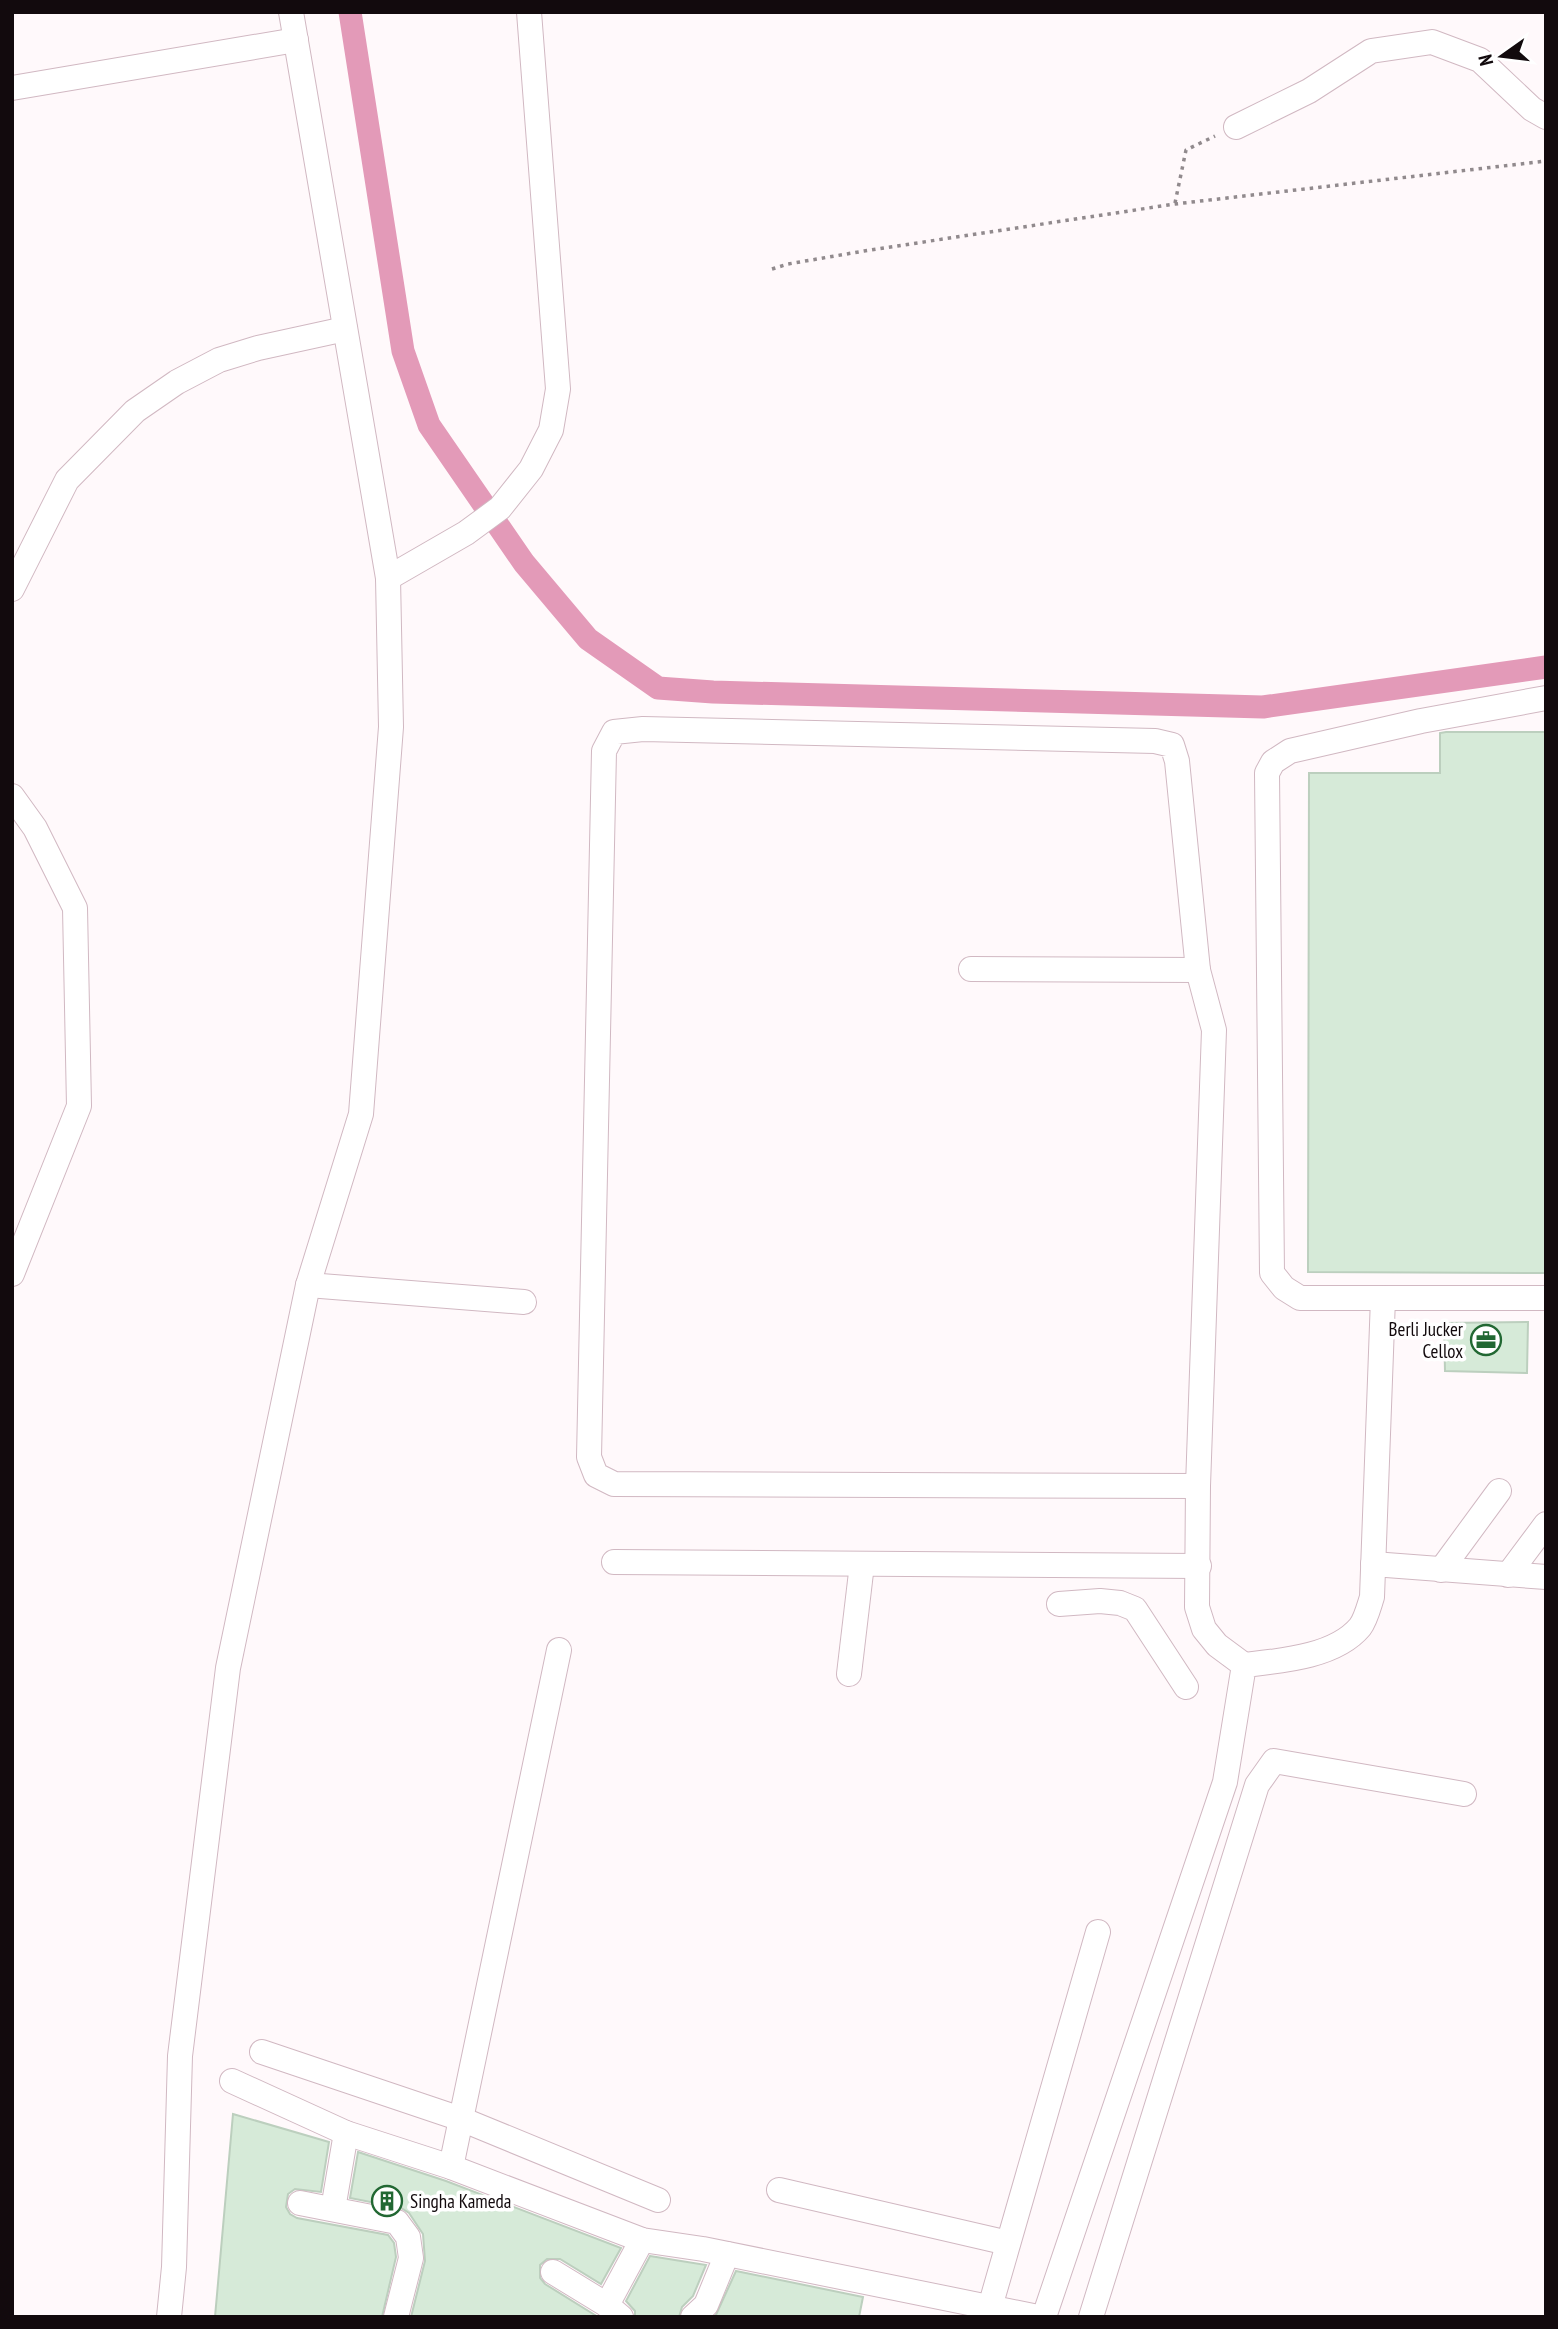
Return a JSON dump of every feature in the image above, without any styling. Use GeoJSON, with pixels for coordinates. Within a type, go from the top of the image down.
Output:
{"type":"FeatureCollection","features":[{"type":"Feature","properties":{"kind":"street"},"geometry":{"type":"LineString","coordinates":[[169,2317],[174,2267],[180,2056],[228,1668],[308,1285],[360,1114],[391,727],[388,578],[291,12]]}},
{"type":"Feature","properties":{"kind":"street"},"geometry":{"type":"LineString","coordinates":[[388,578],[466,533],[500,508],[531,469],[551,430],[558,389],[529,12]]}},
{"type":"Feature","properties":{"kind":"street"},"geometry":{"type":"LineString","coordinates":[[12,89],[296,40]]}},
{"type":"Feature","properties":{"kind":"street"},"geometry":{"type":"LineString","coordinates":[[1236,127],[1309,91],[1371,51],[1432,42],[1480,60],[1532,108],[1546,117]]}},
{"type":"Feature","properties":{"kind":"street"},"geometry":{"type":"LineString","coordinates":[[12,589],[67,480],[135,411],[177,382],[219,360],[258,348],[345,329]]}},
{"type":"Feature","properties":{"kind":"street"},"geometry":{"type":"LineString","coordinates":[[1546,698],[1421,721],[1290,751],[1273,762],[1267,774],[1272,1273],[1284,1288],[1300,1298],[1546,1298]]}},
{"type":"Feature","properties":{"kind":"street"},"geometry":{"type":"LineString","coordinates":[[1198,1486],[614,1484],[596,1475],[589,1457],[604,751],[614,732],[643,730],[1155,741],[1172,745],[1177,761],[1198,970],[1214,1030],[1198,1486],[1197,1606],[1203,1629],[1217,1645],[1244,1665],[1292,1660],[1330,1647],[1349,1639],[1362,1624],[1372,1597],[1383,1298]]}},
{"type":"Feature","properties":{"kind":"street"},"geometry":{"type":"LineString","coordinates":[[12,796],[35,828],[75,908],[79,1106],[12,1274]]}},
{"type":"Feature","properties":{"kind":"street"},"geometry":{"type":"LineString","coordinates":[[971,969],[1198,970]]}},
{"type":"Feature","properties":{"kind":"street"},"geometry":{"type":"LineString","coordinates":[[308,1285],[524,1302]]}},
{"type":"Feature","properties":{"kind":"street"},"geometry":{"type":"LineString","coordinates":[[1441,1570],[1499,1491]]}},
{"type":"Feature","properties":{"kind":"street"},"geometry":{"type":"LineString","coordinates":[[1508,1576],[1546,1524]]}},
{"type":"Feature","properties":{"kind":"street"},"geometry":{"type":"LineString","coordinates":[[614,1562],[1199,1566]]}},
{"type":"Feature","properties":{"kind":"street"},"geometry":{"type":"LineString","coordinates":[[849,1674],[862,1564]]}},
{"type":"Feature","properties":{"kind":"street"},"geometry":{"type":"LineString","coordinates":[[1373,1564],[1546,1577]]}},
{"type":"Feature","properties":{"kind":"street"},"geometry":{"type":"LineString","coordinates":[[1119,1603],[1121,1566]]}},
{"type":"Feature","properties":{"kind":"street"},"geometry":{"type":"LineString","coordinates":[[1059,1604],[1100,1601],[1119,1603],[1135,1609],[1186,1687]]}},
{"type":"Feature","properties":{"kind":"street"},"geometry":{"type":"LineString","coordinates":[[451,2167],[559,1650]]}},
{"type":"Feature","properties":{"kind":"street"},"geometry":{"type":"LineString","coordinates":[[1044,2317],[1225,1782],[1244,1665]]}},
{"type":"Feature","properties":{"kind":"street"},"geometry":{"type":"LineString","coordinates":[[1091,2317],[1257,1786],[1267,1769],[1273,1761],[1464,1794]]}},
{"type":"Feature","properties":{"kind":"street"},"geometry":{"type":"LineString","coordinates":[[990,2307],[1098,1932]]}},
{"type":"Feature","properties":{"kind":"street"},"geometry":{"type":"LineString","coordinates":[[262,2052],[461,2119],[658,2200]]}},
{"type":"Feature","properties":{"kind":"street"},"geometry":{"type":"LineString","coordinates":[[232,2081],[346,2133],[451,2167],[642,2240],[727,2254],[1038,2317]]}},
{"type":"Feature","properties":{"kind":"street"},"geometry":{"type":"LineString","coordinates":[[333,2209],[346,2133]]}},
{"type":"Feature","properties":{"kind":"street"},"geometry":{"type":"LineString","coordinates":[[779,2190],[1008,2243]]}},
{"type":"Feature","properties":{"kind":"street"},"geometry":{"type":"LineString","coordinates":[[300,2203],[397,2222],[408,2237],[411,2258],[396,2317]]}},
{"type":"Feature","properties":{"kind":"street"},"geometry":{"type":"LineString","coordinates":[[553,2272],[614,2311],[642,2240]]}},
{"type":"Feature","properties":{"kind":"street"},"geometry":{"type":"LineString","coordinates":[[693,2317],[706,2305],[727,2254]]}},
{"type":"Feature","properties":{"kind":"path"},"geometry":{"type":"LineString","coordinates":[[1175,204],[1186,150],[1236,127]]}},
{"type":"Feature","properties":{"kind":"path"},"geometry":{"type":"LineString","coordinates":[[772,269],[864,251],[1175,204],[1546,161]]}},
{"type":"Feature","properties":{"kind":"building"},"geometry":{"type":"Polygon","coordinates":[[[1546,732],[1546,1273],[1308,1272],[1309,773],[1440,773],[1440,733],[1546,732]]]}},
{"type":"Feature","properties":{"kind":"building"},"geometry":{"type":"Polygon","coordinates":[[[1528,1322],[1527,1373],[1445,1371],[1444,1323],[1528,1322]]]}},
{"type":"Feature","properties":{"kind":"building"},"geometry":{"type":"Polygon","coordinates":[[[233,2114],[329,2142],[321,2192],[295,2189],[288,2194],[286,2207],[290,2214],[297,2218],[388,2235],[394,2243],[396,2257],[382,2317],[215,2317],[233,2114]]]}},
{"type":"Feature","properties":{"kind":"building"},"geometry":{"type":"Polygon","coordinates":[[[358,2152],[446,2181],[621,2248],[601,2284],[560,2259],[547,2259],[540,2265],[540,2278],[545,2284],[598,2317],[411,2317],[425,2261],[423,2234],[409,2213],[401,2208],[350,2198],[358,2152]]]}},
{"type":"Feature","properties":{"kind":"building"},"geometry":{"type":"Polygon","coordinates":[[[650,2256],[706,2265],[693,2296],[682,2307],[679,2317],[635,2317],[635,2311],[626,2301],[650,2256]]]}},
{"type":"Feature","properties":{"kind":"building"},"geometry":{"type":"Polygon","coordinates":[[[736,2271],[863,2297],[859,2317],[715,2317],[736,2271]]]}},
{"type":"Feature","properties":{"kind":"waterway"},"geometry":{"type":"LineString","coordinates":[[350,12],[403,351],[429,425],[524,563],[588,639],[658,688],[713,692],[1263,707],[1546,667]]}},
{"type":"Feature","properties":{"kind":"place","name":"Berli Jucker Cellox"},"geometry":{"type":"Point","coordinates":[1486,1340]}},
{"type":"Feature","properties":{"kind":"place","name":"Singha Kameda"},"geometry":{"type":"Point","coordinates":[387,2201]}}]}
